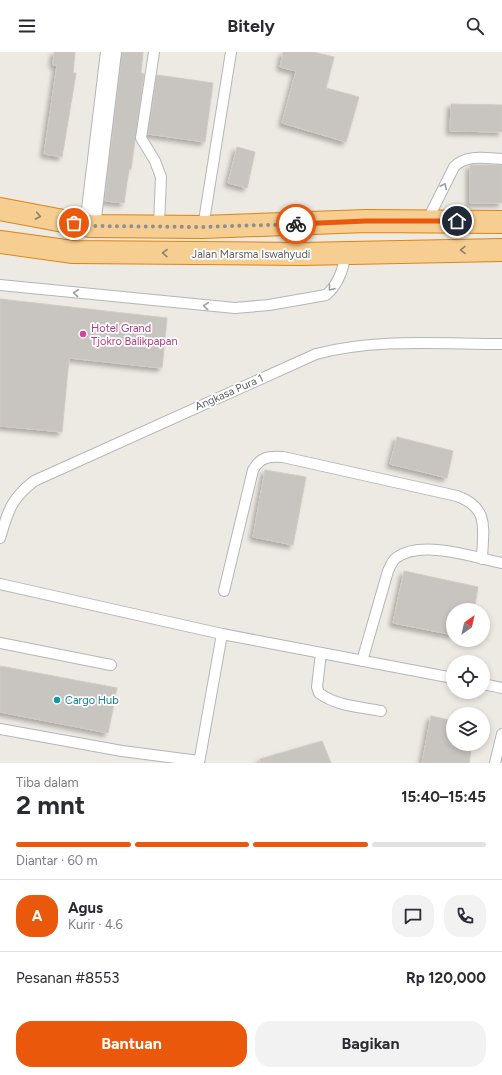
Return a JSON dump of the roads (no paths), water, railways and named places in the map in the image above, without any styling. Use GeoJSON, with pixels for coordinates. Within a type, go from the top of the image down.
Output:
{"type":"FeatureCollection","features":[{"type":"Feature","properties":{"kind":"highway"},"geometry":{"type":"LineString","coordinates":[[0,209],[90,226],[203,227],[366,221],[502,222]]}},
{"type":"Feature","properties":{"kind":"highway","name":"Jalan Marsma Iswahyudi"},"geometry":{"type":"LineString","coordinates":[[0,242],[72,252],[300,254],[502,250]]}},
{"type":"Feature","properties":{"kind":"street"},"geometry":{"type":"LineString","coordinates":[[90,226],[111,52]]}},
{"type":"Feature","properties":{"kind":"lane"},"geometry":{"type":"LineString","coordinates":[[154,52],[141,138],[155,161],[161,177],[159,226]]}},
{"type":"Feature","properties":{"kind":"lane"},"geometry":{"type":"LineString","coordinates":[[203,227],[231,52]]}},
{"type":"Feature","properties":{"kind":"lane"},"geometry":{"type":"LineString","coordinates":[[427,221],[454,167],[458,162],[469,158],[502,159]]}},
{"type":"Feature","properties":{"kind":"lane"},"geometry":{"type":"LineString","coordinates":[[0,285],[183,304],[235,308],[253,307],[326,295],[342,272],[346,253]]}},
{"type":"Feature","properties":{"kind":"lane","name":"Angkasa Pura 1"},"geometry":{"type":"LineString","coordinates":[[0,538],[13,502],[22,491],[34,481],[316,354],[341,347],[371,344],[502,344]]}},
{"type":"Feature","properties":{"kind":"lane"},"geometry":{"type":"LineString","coordinates":[[224,592],[253,470],[257,462],[265,457],[272,456],[283,457],[457,496],[471,501],[477,507],[483,522],[482,559]]}},
{"type":"Feature","properties":{"kind":"lane"},"geometry":{"type":"LineString","coordinates":[[362,661],[388,571],[395,559],[409,551],[427,548],[502,563]]}},
{"type":"Feature","properties":{"kind":"lane"},"geometry":{"type":"LineString","coordinates":[[0,584],[222,634],[446,677]]}},
{"type":"Feature","properties":{"kind":"lane"},"geometry":{"type":"LineString","coordinates":[[0,729],[122,751],[199,762],[222,634]]}},
{"type":"Feature","properties":{"kind":"lane"},"geometry":{"type":"LineString","coordinates":[[0,643],[111,665]]}},
{"type":"Feature","properties":{"kind":"lane"},"geometry":{"type":"LineString","coordinates":[[321,653],[317,687],[319,693],[326,698],[346,704],[381,711]]}},
{"type":"Feature","properties":{"kind":"lane"},"geometry":{"type":"LineString","coordinates":[[490,685],[502,688]]}},
{"type":"Feature","properties":{"kind":"lane"},"geometry":{"type":"LineString","coordinates":[[495,763],[502,734]]}},
{"type":"Feature","properties":{"kind":"place","name":"Hotel Grand Tjokro Balikpapan"},"geometry":{"type":"Point","coordinates":[83,334]}},
{"type":"Feature","properties":{"kind":"place","name":"Cargo Hub"},"geometry":{"type":"Point","coordinates":[57,700]}}]}
